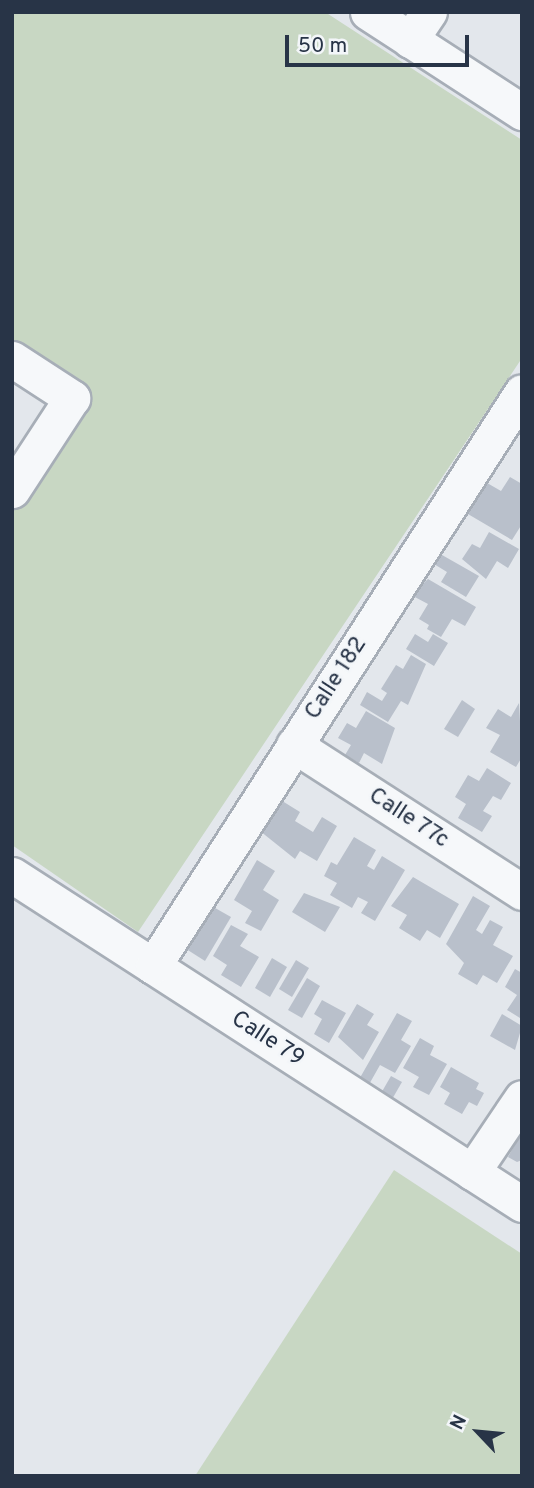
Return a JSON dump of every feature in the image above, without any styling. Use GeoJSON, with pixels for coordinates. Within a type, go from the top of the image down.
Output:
{"type":"FeatureCollection","features":[{"type":"Feature","properties":{"kind":"street"},"geometry":{"type":"LineString","coordinates":[[368,12],[419,26],[522,112]]}},
{"type":"Feature","properties":{"kind":"street"},"geometry":{"type":"LineString","coordinates":[[12,359],[72,398],[12,490]]}},
{"type":"Feature","properties":{"kind":"street","name":"Calle 182"},"geometry":{"type":"LineString","coordinates":[[153,966],[294,746],[516,415]]}},
{"type":"Feature","properties":{"kind":"street","name":"Calle 77c"},"geometry":{"type":"LineString","coordinates":[[294,746],[519,884]]}},
{"type":"Feature","properties":{"kind":"street","name":"Calle 79"},"geometry":{"type":"LineString","coordinates":[[12,875],[522,1204]]}},
{"type":"Feature","properties":{"kind":"street"},"geometry":{"type":"LineString","coordinates":[[472,1172],[522,1098]]}},
{"type":"Feature","properties":{"kind":"green space"},"geometry":{"type":"Polygon","coordinates":[[[12,12],[325,12],[522,140],[522,358],[138,932],[12,845],[12,501],[87,390],[12,339],[12,12]]]}},
{"type":"Feature","properties":{"kind":"green space"},"geometry":{"type":"Polygon","coordinates":[[[394,1170],[522,1254],[522,1476],[195,1476],[394,1170]]]}},
{"type":"Feature","properties":{"kind":"building"},"geometry":{"type":"Polygon","coordinates":[[[475,476],[501,491],[510,477],[522,484],[522,524],[512,540],[456,507],[475,476]]]}},
{"type":"Feature","properties":{"kind":"building"},"geometry":{"type":"Polygon","coordinates":[[[489,532],[519,549],[508,568],[497,561],[486,579],[462,559],[472,544],[480,548],[489,532]]]}},
{"type":"Feature","properties":{"kind":"building"},"geometry":{"type":"Polygon","coordinates":[[[435,551],[479,576],[466,597],[441,582],[447,572],[429,561],[435,551]]]}},
{"type":"Feature","properties":{"kind":"building"},"geometry":{"type":"Polygon","coordinates":[[[428,579],[476,607],[465,626],[452,619],[441,637],[427,629],[429,625],[419,619],[428,604],[411,595],[428,579]]]}},
{"type":"Feature","properties":{"kind":"building"},"geometry":{"type":"Polygon","coordinates":[[[415,634],[428,642],[433,634],[448,643],[434,666],[406,649],[415,634]]]}},
{"type":"Feature","properties":{"kind":"building"},"geometry":{"type":"Polygon","coordinates":[[[411,655],[426,664],[408,705],[401,701],[388,722],[360,705],[367,692],[382,701],[387,693],[381,689],[396,665],[403,669],[411,655]]]}},
{"type":"Feature","properties":{"kind":"building"},"geometry":{"type":"Polygon","coordinates":[[[462,700],[475,709],[458,737],[444,729],[462,700]]]}},
{"type":"Feature","properties":{"kind":"building"},"geometry":{"type":"Polygon","coordinates":[[[519,703],[522,757],[516,767],[490,752],[500,735],[486,728],[498,709],[511,717],[519,703]]]}},
{"type":"Feature","properties":{"kind":"building"},"geometry":{"type":"Polygon","coordinates":[[[366,711],[395,728],[382,764],[364,753],[359,763],[345,755],[351,745],[338,738],[347,723],[356,728],[366,711]]]}},
{"type":"Feature","properties":{"kind":"building"},"geometry":{"type":"Polygon","coordinates":[[[487,768],[511,783],[501,800],[493,796],[483,811],[492,816],[482,832],[458,818],[466,804],[455,797],[468,775],[479,781],[487,768]]]}},
{"type":"Feature","properties":{"kind":"building"},"geometry":{"type":"Polygon","coordinates":[[[279,799],[300,812],[295,821],[313,832],[322,817],[337,826],[317,861],[300,851],[295,859],[260,831],[279,799]]]}},
{"type":"Feature","properties":{"kind":"building"},"geometry":{"type":"Polygon","coordinates":[[[354,837],[376,850],[367,866],[374,870],[382,856],[405,870],[375,921],[361,913],[368,902],[358,897],[352,908],[330,895],[337,883],[324,876],[331,862],[337,865],[354,837]]]}},
{"type":"Feature","properties":{"kind":"building"},"geometry":{"type":"Polygon","coordinates":[[[257,860],[275,871],[263,890],[279,900],[261,931],[245,923],[252,911],[234,900],[257,860]]]}},
{"type":"Feature","properties":{"kind":"building"},"geometry":{"type":"Polygon","coordinates":[[[413,877],[459,904],[440,938],[427,930],[420,941],[399,928],[407,915],[391,906],[413,877]]]}},
{"type":"Feature","properties":{"kind":"building"},"geometry":{"type":"Polygon","coordinates":[[[304,893],[340,907],[325,932],[292,912],[304,893]]]}},
{"type":"Feature","properties":{"kind":"building"},"geometry":{"type":"Polygon","coordinates":[[[473,896],[490,906],[476,930],[482,934],[490,920],[503,927],[493,945],[513,956],[497,983],[483,975],[477,985],[458,974],[464,963],[446,944],[473,896]]]}},
{"type":"Feature","properties":{"kind":"building"},"geometry":{"type":"Polygon","coordinates":[[[208,904],[231,917],[205,961],[183,947],[208,904]]]}},
{"type":"Feature","properties":{"kind":"building"},"geometry":{"type":"Polygon","coordinates":[[[231,925],[248,934],[240,946],[259,957],[241,987],[221,975],[227,965],[213,956],[231,925]]]}},
{"type":"Feature","properties":{"kind":"building"},"geometry":{"type":"Polygon","coordinates":[[[272,958],[287,967],[270,997],[255,988],[272,958]]]}},
{"type":"Feature","properties":{"kind":"building"},"geometry":{"type":"Polygon","coordinates":[[[296,960],[309,968],[292,997],[279,989],[296,960]]]}},
{"type":"Feature","properties":{"kind":"building"},"geometry":{"type":"Polygon","coordinates":[[[515,969],[522,973],[520,1018],[507,1010],[517,995],[505,987],[515,969]]]}},
{"type":"Feature","properties":{"kind":"building"},"geometry":{"type":"Polygon","coordinates":[[[307,978],[320,986],[302,1018],[288,1010],[307,978]]]}},
{"type":"Feature","properties":{"kind":"building"},"geometry":{"type":"Polygon","coordinates":[[[322,1000],[346,1013],[329,1043],[314,1034],[322,1019],[314,1014],[322,1000]]]}},
{"type":"Feature","properties":{"kind":"building"},"geometry":{"type":"Polygon","coordinates":[[[357,1004],[374,1014],[367,1025],[379,1032],[363,1060],[338,1037],[357,1004]]]}},
{"type":"Feature","properties":{"kind":"building"},"geometry":{"type":"Polygon","coordinates":[[[397,1013],[412,1021],[401,1040],[411,1046],[395,1073],[380,1065],[367,1088],[357,1083],[397,1013]]]}},
{"type":"Feature","properties":{"kind":"building"},"geometry":{"type":"Polygon","coordinates":[[[502,1014],[522,1026],[515,1050],[490,1036],[502,1014]]]}},
{"type":"Feature","properties":{"kind":"building"},"geometry":{"type":"Polygon","coordinates":[[[420,1038],[434,1046],[430,1055],[447,1064],[429,1095],[413,1087],[419,1077],[403,1068],[420,1038]]]}},
{"type":"Feature","properties":{"kind":"building"},"geometry":{"type":"Polygon","coordinates":[[[451,1067],[479,1083],[476,1089],[484,1093],[477,1106],[469,1102],[462,1114],[444,1104],[450,1093],[440,1087],[451,1067]]]}},
{"type":"Feature","properties":{"kind":"building"},"geometry":{"type":"Polygon","coordinates":[[[391,1076],[402,1082],[391,1101],[380,1095],[391,1076]]]}},
{"type":"Feature","properties":{"kind":"building"},"geometry":{"type":"Polygon","coordinates":[[[522,1132],[522,1160],[517,1162],[508,1157],[522,1132]]]}}]}
